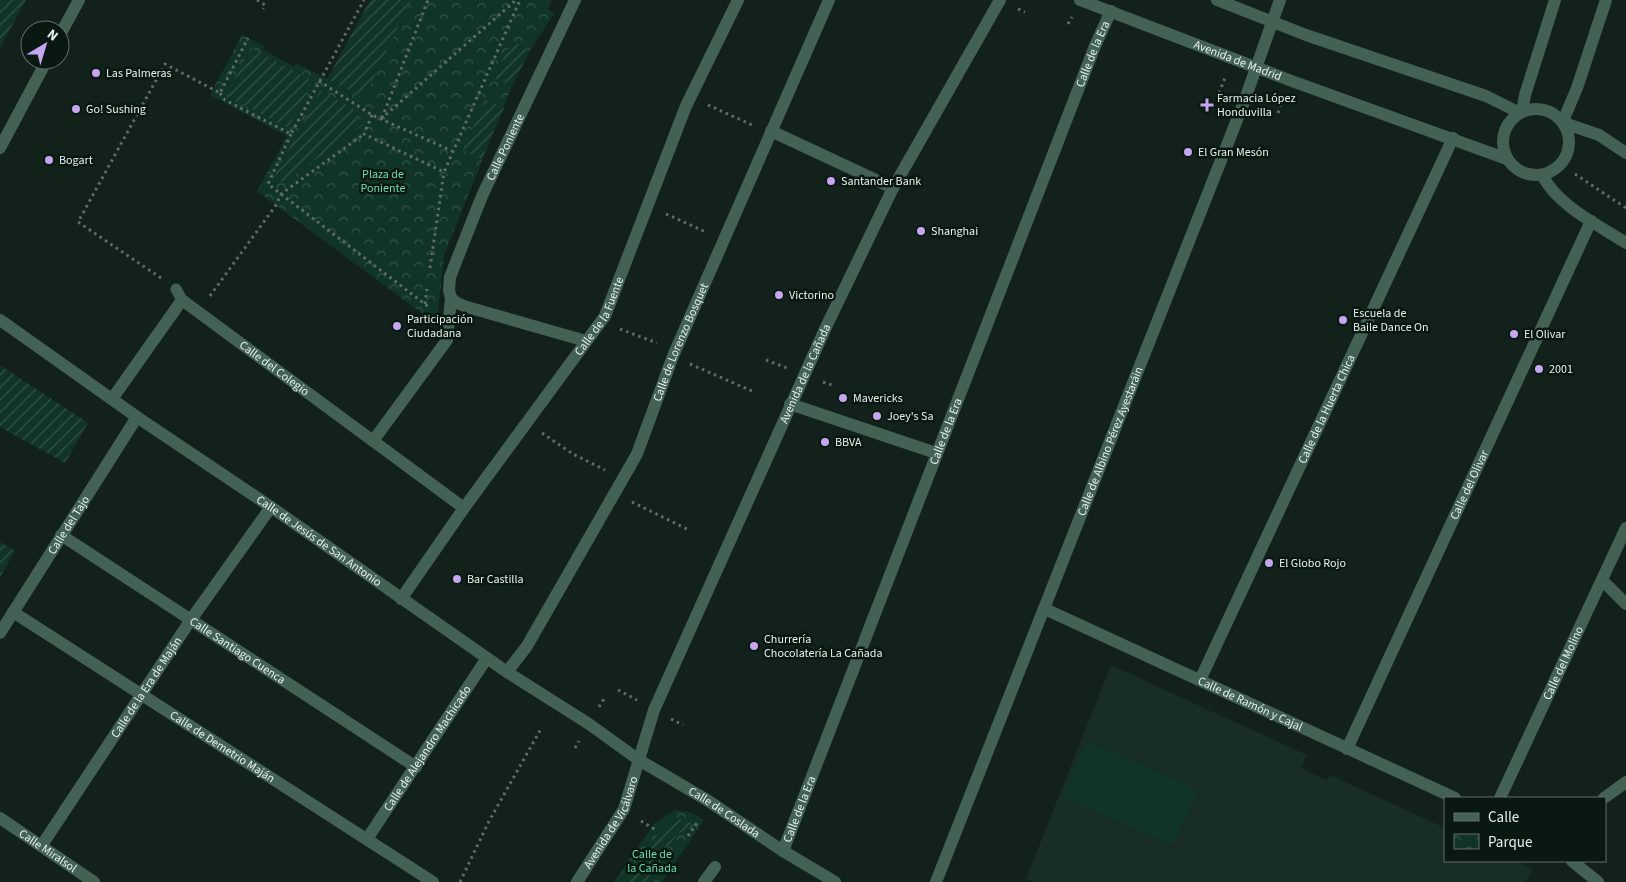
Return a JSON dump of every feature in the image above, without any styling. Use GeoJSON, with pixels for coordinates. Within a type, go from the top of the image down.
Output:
{"type":"FeatureCollection","features":[{"type":"Feature","properties":{"kind":"street"},"geometry":{"type":"LineString","coordinates":[[68,20],[79,0]]}},
{"type":"Feature","properties":{"kind":"street","name":"Calle Poniente"},"geometry":{"type":"LineString","coordinates":[[373,441],[447,340],[451,298],[449,290],[450,277],[482,196],[575,0]]}},
{"type":"Feature","properties":{"kind":"street","name":"Calle de la Fuente"},"geometry":{"type":"LineString","coordinates":[[401,599],[464,508],[605,316],[686,106],[738,0]]}},
{"type":"Feature","properties":{"kind":"street","name":"Calle de Lorenzo Bosquet"},"geometry":{"type":"LineString","coordinates":[[507,672],[527,646],[637,454],[673,356],[765,130],[829,0]]}},
{"type":"Feature","properties":{"kind":"street","name":"Avenida de la Cañada"},"geometry":{"type":"LineString","coordinates":[[639,760],[654,710],[790,404],[893,188],[1000,0]]}},
{"type":"Feature","properties":{"kind":"street","name":"Avenida de Madrid"},"geometry":{"type":"LineString","coordinates":[[1080,0],[1256,68],[1508,159]]}},
{"type":"Feature","properties":{"kind":"street"},"geometry":{"type":"LineString","coordinates":[[1217,0],[1272,22],[1486,96],[1521,112]]}},
{"type":"Feature","properties":{"kind":"street","name":"Calle de Albino Pérez Ayestaráin"},"geometry":{"type":"LineString","coordinates":[[936,882],[1045,609],[1256,68],[1280,0]]}},
{"type":"Feature","properties":{"kind":"street"},"geometry":{"type":"LineString","coordinates":[[1521,112],[1555,0]]}},
{"type":"Feature","properties":{"kind":"street"},"geometry":{"type":"LineString","coordinates":[[1606,0],[1577,88],[1563,122],[1569,135],[1569,148],[1564,161],[1554,170],[1542,175],[1524,172],[1515,167],[1508,159],[1503,146],[1504,132],[1511,120],[1521,112],[1534,108],[1547,110],[1563,122],[1599,135],[1626,153]]}},
{"type":"Feature","properties":{"kind":"street","name":"Calle de la Era"},"geometry":{"type":"LineString","coordinates":[[783,851],[1095,46],[1111,11]]}},
{"type":"Feature","properties":{"kind":"street"},"geometry":{"type":"LineString","coordinates":[[0,148],[42,70]]}},
{"type":"Feature","properties":{"kind":"street"},"geometry":{"type":"LineString","coordinates":[[765,130],[893,188]]}},
{"type":"Feature","properties":{"kind":"street","name":"Calle de la Huerta Chica"},"geometry":{"type":"LineString","coordinates":[[1200,680],[1453,138]]}},
{"type":"Feature","properties":{"kind":"street"},"geometry":{"type":"LineString","coordinates":[[1542,175],[1549,188],[1560,198],[1591,221],[1626,243]]}},
{"type":"Feature","properties":{"kind":"street","name":"Calle del Olivar"},"geometry":{"type":"LineString","coordinates":[[1346,749],[1591,221]]}},
{"type":"Feature","properties":{"kind":"street"},"geometry":{"type":"LineString","coordinates":[[451,298],[457,304],[586,341]]}},
{"type":"Feature","properties":{"kind":"street"},"geometry":{"type":"LineString","coordinates":[[112,400],[182,300]]}},
{"type":"Feature","properties":{"kind":"street","name":"Calle del Colegio"},"geometry":{"type":"LineString","coordinates":[[182,300],[464,508]]}},
{"type":"Feature","properties":{"kind":"street","name":"Calle de Jesús de San Antonio"},"geometry":{"type":"LineString","coordinates":[[0,320],[112,400],[271,507],[507,672],[589,724],[639,760]]}},
{"type":"Feature","properties":{"kind":"street"},"geometry":{"type":"LineString","coordinates":[[790,404],[936,454]]}},
{"type":"Feature","properties":{"kind":"street","name":"Calle del Tajo"},"geometry":{"type":"LineString","coordinates":[[0,633],[137,417]]}},
{"type":"Feature","properties":{"kind":"street","name":"Calle de la Era de Maján"},"geometry":{"type":"LineString","coordinates":[[42,845],[190,621],[271,507]]}},
{"type":"Feature","properties":{"kind":"street","name":"Calle del Molino"},"geometry":{"type":"LineString","coordinates":[[1500,797],[1626,528]]}},
{"type":"Feature","properties":{"kind":"street","name":"Calle Santiago Cuenca"},"geometry":{"type":"LineString","coordinates":[[61,536],[416,766]]}},
{"type":"Feature","properties":{"kind":"street"},"geometry":{"type":"LineString","coordinates":[[1602,580],[1626,604]]}},
{"type":"Feature","properties":{"kind":"street","name":"Calle de Ramón y Cajal"},"geometry":{"type":"LineString","coordinates":[[1045,609],[1453,797]]}},
{"type":"Feature","properties":{"kind":"street","name":"Calle de Demetrio Maján"},"geometry":{"type":"LineString","coordinates":[[12,612],[433,882]]}},
{"type":"Feature","properties":{"kind":"street","name":"Calle de Alejandro Machicado"},"geometry":{"type":"LineString","coordinates":[[367,840],[487,658]]}},
{"type":"Feature","properties":{"kind":"street","name":"Calle de Coslada"},"geometry":{"type":"LineString","coordinates":[[639,760],[707,800],[783,851],[835,882]]}},
{"type":"Feature","properties":{"kind":"street","name":"Avenida de Vicálvaro"},"geometry":{"type":"LineString","coordinates":[[577,882],[624,809],[639,760]]}},
{"type":"Feature","properties":{"kind":"street"},"geometry":{"type":"LineString","coordinates":[[1605,797],[1626,782]]}},
{"type":"Feature","properties":{"kind":"street","name":"Calle Miralsol"},"geometry":{"type":"LineString","coordinates":[[0,818],[94,882]]}},
{"type":"Feature","properties":{"kind":"street"},"geometry":{"type":"LineString","coordinates":[[1573,862],[1598,882]]}},
{"type":"Feature","properties":{"kind":"street"},"geometry":{"type":"LineString","coordinates":[[704,882],[714,867]]}},
{"type":"Feature","properties":{"kind":"lane"},"geometry":{"type":"LineString","coordinates":[[176,288],[182,300]]}},
{"type":"Feature","properties":{"kind":"path"},"geometry":{"type":"LineString","coordinates":[[257,0],[266,5],[263,10]]}},
{"type":"Feature","properties":{"kind":"path"},"geometry":{"type":"LineString","coordinates":[[364,0],[291,134],[268,184],[431,309]]}},
{"type":"Feature","properties":{"kind":"path"},"geometry":{"type":"LineString","coordinates":[[382,119],[428,0]]}},
{"type":"Feature","properties":{"kind":"path"},"geometry":{"type":"LineString","coordinates":[[382,119],[516,0]]}},
{"type":"Feature","properties":{"kind":"path"},"geometry":{"type":"LineString","coordinates":[[429,276],[444,172],[520,0]]}},
{"type":"Feature","properties":{"kind":"path"},"geometry":{"type":"LineString","coordinates":[[220,93],[248,38]]}},
{"type":"Feature","properties":{"kind":"path"},"geometry":{"type":"LineString","coordinates":[[176,288],[78,222],[165,64],[220,93],[224,100],[291,134]]}},
{"type":"Feature","properties":{"kind":"path"},"geometry":{"type":"LineString","coordinates":[[319,81],[372,115],[452,151]]}},
{"type":"Feature","properties":{"kind":"path"},"geometry":{"type":"LineString","coordinates":[[706,104],[765,130]]}},
{"type":"Feature","properties":{"kind":"path"},"geometry":{"type":"LineString","coordinates":[[207,301],[276,205],[281,194],[364,134],[372,115]]}},
{"type":"Feature","properties":{"kind":"path"},"geometry":{"type":"LineString","coordinates":[[364,134],[444,172]]}},
{"type":"Feature","properties":{"kind":"path"},"geometry":{"type":"LineString","coordinates":[[1575,174],[1626,208]]}},
{"type":"Feature","properties":{"kind":"path"},"geometry":{"type":"LineString","coordinates":[[663,213],[712,235]]}},
{"type":"Feature","properties":{"kind":"path"},"geometry":{"type":"LineString","coordinates":[[425,304],[427,285]]}},
{"type":"Feature","properties":{"kind":"path"},"geometry":{"type":"LineString","coordinates":[[615,328],[662,345]]}},
{"type":"Feature","properties":{"kind":"path"},"geometry":{"type":"LineString","coordinates":[[684,362],[752,390]]}},
{"type":"Feature","properties":{"kind":"path"},"geometry":{"type":"LineString","coordinates":[[534,428],[598,468],[625,477]]}},
{"type":"Feature","properties":{"kind":"path"},"geometry":{"type":"LineString","coordinates":[[626,498],[689,530]]}},
{"type":"Feature","properties":{"kind":"path"},"geometry":{"type":"LineString","coordinates":[[460,882],[489,821],[542,727]]}},
{"type":"Feature","properties":{"kind":"path"},"geometry":{"type":"LineString","coordinates":[[688,836],[697,823]]}},
{"type":"Feature","properties":{"kind":"shaded area"},"geometry":{"type":"Polygon","coordinates":[[[1111,665],[1307,755],[1301,768],[1327,780],[1330,775],[1444,828],[1444,862],[1518,862],[1533,869],[1526,882],[1033,882],[1026,879],[1111,665]]]}},
{"type":"Feature","properties":{"kind":"green space"},"geometry":{"type":"Polygon","coordinates":[[[0,0],[26,0],[0,48],[0,0]]]}},
{"type":"Feature","properties":{"kind":"green space"},"geometry":{"type":"Polygon","coordinates":[[[370,0],[411,0],[364,98],[327,79],[370,0]]]}},
{"type":"Feature","properties":{"kind":"green space","name":"Plaza de Poniente"},"geometry":{"type":"Polygon","coordinates":[[[411,0],[552,0],[548,9],[554,14],[530,50],[512,86],[444,255],[438,314],[432,321],[257,191],[287,136],[210,95],[242,35],[264,46],[262,49],[293,66],[296,63],[364,98],[411,0]]]}},
{"type":"Feature","properties":{"kind":"green space"},"geometry":{"type":"Polygon","coordinates":[[[512,41],[530,50],[512,86],[494,78],[512,41]]]}},
{"type":"Feature","properties":{"kind":"green space"},"geometry":{"type":"Polygon","coordinates":[[[251,48],[313,81],[288,128],[230,98],[228,92],[251,48]]]}},
{"type":"Feature","properties":{"kind":"green space"},"geometry":{"type":"Polygon","coordinates":[[[320,91],[352,108],[363,125],[283,183],[274,177],[320,91]]]}},
{"type":"Feature","properties":{"kind":"green space"},"geometry":{"type":"Polygon","coordinates":[[[485,100],[504,108],[482,159],[463,150],[485,100]]]}},
{"type":"Feature","properties":{"kind":"green space"},"geometry":{"type":"Polygon","coordinates":[[[0,365],[88,423],[65,463],[0,427],[0,365]]]}},
{"type":"Feature","properties":{"kind":"green space"},"geometry":{"type":"Polygon","coordinates":[[[0,542],[15,551],[0,577],[0,542]]]}},
{"type":"Feature","properties":{"kind":"green space"},"geometry":{"type":"Polygon","coordinates":[[[1087,741],[1198,790],[1173,846],[1062,797],[1087,741]]]}},
{"type":"Feature","properties":{"kind":"green space","name":"Calle de la Cañada"},"geometry":{"type":"Polygon","coordinates":[[[675,810],[689,812],[704,820],[662,882],[614,882],[653,825],[675,810]]]}},
{"type":"Feature","properties":{"kind":"green space"},"geometry":{"type":"Polygon","coordinates":[[[679,819],[691,823],[686,831],[678,833],[645,882],[626,882],[663,827],[670,821],[679,819]]]}},
{"type":"Feature","properties":{"kind":"place","name":"Las Palmeras"},"geometry":{"type":"Point","coordinates":[96,73]}},
{"type":"Feature","properties":{"kind":"place","name":"Farmacia López Honduvilla"},"geometry":{"type":"Point","coordinates":[1207,105]}},
{"type":"Feature","properties":{"kind":"place","name":"Go! Sushing"},"geometry":{"type":"Point","coordinates":[76,109]}},
{"type":"Feature","properties":{"kind":"place","name":"El Gran Mesón"},"geometry":{"type":"Point","coordinates":[1188,152]}},
{"type":"Feature","properties":{"kind":"place","name":"Bogart"},"geometry":{"type":"Point","coordinates":[49,160]}},
{"type":"Feature","properties":{"kind":"place","name":"Santander Bank"},"geometry":{"type":"Point","coordinates":[831,181]}},
{"type":"Feature","properties":{"kind":"place","name":"Shanghai"},"geometry":{"type":"Point","coordinates":[921,231]}},
{"type":"Feature","properties":{"kind":"place","name":"Victorino"},"geometry":{"type":"Point","coordinates":[779,295]}},
{"type":"Feature","properties":{"kind":"place","name":"Escuela de Baile Dance On"},"geometry":{"type":"Point","coordinates":[1343,320]}},
{"type":"Feature","properties":{"kind":"place","name":"Participación Ciudadana"},"geometry":{"type":"Point","coordinates":[397,326]}},
{"type":"Feature","properties":{"kind":"place","name":"El Olivar"},"geometry":{"type":"Point","coordinates":[1514,334]}},
{"type":"Feature","properties":{"kind":"place","name":"2001"},"geometry":{"type":"Point","coordinates":[1539,369]}},
{"type":"Feature","properties":{"kind":"place","name":"Mavericks"},"geometry":{"type":"Point","coordinates":[843,398]}},
{"type":"Feature","properties":{"kind":"place","name":"Joey's Sa"},"geometry":{"type":"Point","coordinates":[877,416]}},
{"type":"Feature","properties":{"kind":"place","name":"BBVA"},"geometry":{"type":"Point","coordinates":[825,442]}},
{"type":"Feature","properties":{"kind":"place","name":"El Globo Rojo"},"geometry":{"type":"Point","coordinates":[1269,563]}},
{"type":"Feature","properties":{"kind":"place","name":"Bar Castilla"},"geometry":{"type":"Point","coordinates":[457,579]}},
{"type":"Feature","properties":{"kind":"place","name":"Churrería Chocolatería La Cañada"},"geometry":{"type":"Point","coordinates":[754,646]}}]}
